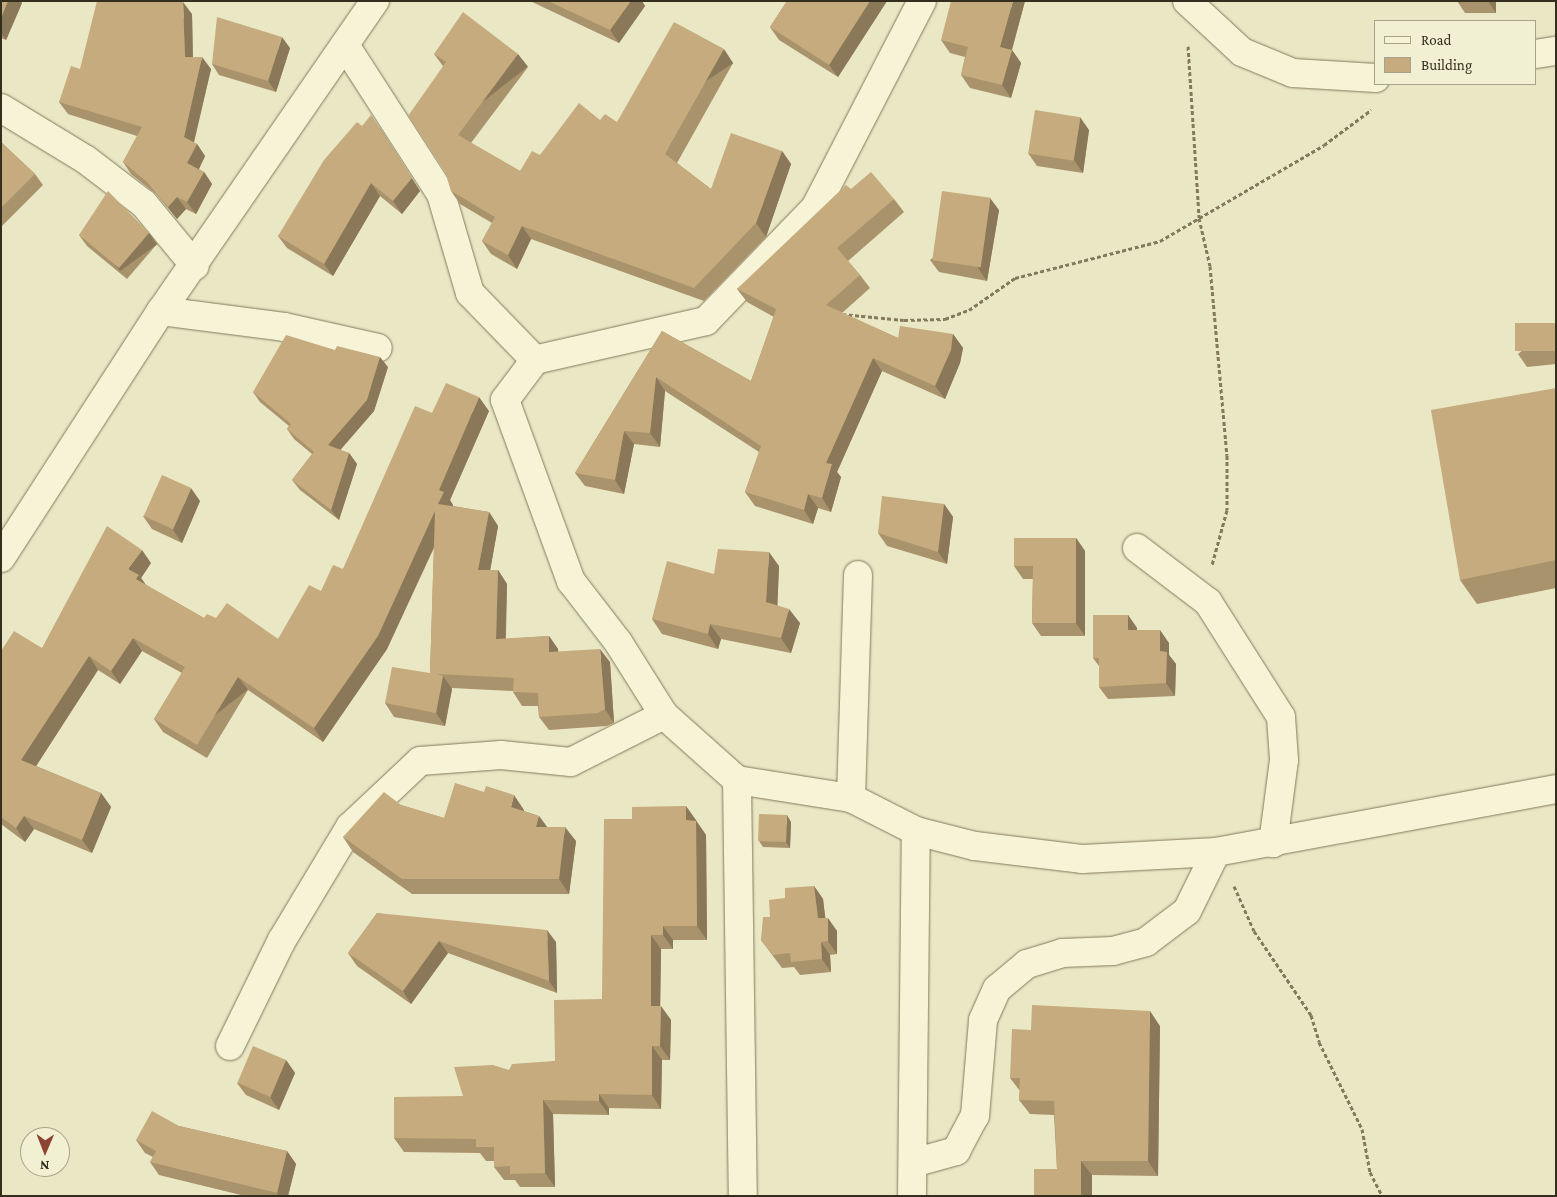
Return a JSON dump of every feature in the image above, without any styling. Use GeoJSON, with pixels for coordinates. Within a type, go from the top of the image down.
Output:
{"type":"FeatureCollection","features":[{"type":"Feature","properties":{"kind":"street"},"geometry":{"type":"LineString","coordinates":[[1,558],[161,311],[195,266],[375,1]]}},
{"type":"Feature","properties":{"kind":"street"},"geometry":{"type":"LineString","coordinates":[[922,1],[815,208],[706,321],[534,360],[505,400],[571,581],[618,642],[664,715],[737,780],[851,798],[916,831],[975,846],[1083,860],[1216,852],[1273,843],[1556,789]]}},
{"type":"Feature","properties":{"kind":"street"},"geometry":{"type":"LineString","coordinates":[[1187,1],[1242,52],[1293,72],[1374,78]]}},
{"type":"Feature","properties":{"kind":"street"},"geometry":{"type":"LineString","coordinates":[[345,45],[441,194],[470,293],[534,360]]}},
{"type":"Feature","properties":{"kind":"street"},"geometry":{"type":"LineString","coordinates":[[1537,54],[1556,51]]}},
{"type":"Feature","properties":{"kind":"street"},"geometry":{"type":"LineString","coordinates":[[1,108],[86,159],[144,204],[195,266]]}},
{"type":"Feature","properties":{"kind":"street"},"geometry":{"type":"LineString","coordinates":[[161,311],[284,327],[378,348]]}},
{"type":"Feature","properties":{"kind":"street"},"geometry":{"type":"LineString","coordinates":[[1137,548],[1208,602],[1281,717],[1284,760],[1273,843]]}},
{"type":"Feature","properties":{"kind":"street"},"geometry":{"type":"LineString","coordinates":[[851,798],[858,575]]}},
{"type":"Feature","properties":{"kind":"street"},"geometry":{"type":"LineString","coordinates":[[230,1046],[282,940],[350,827],[420,761],[501,755],[571,762],[664,715]]}},
{"type":"Feature","properties":{"kind":"street"},"geometry":{"type":"LineString","coordinates":[[737,780],[744,1196]]}},
{"type":"Feature","properties":{"kind":"street"},"geometry":{"type":"LineString","coordinates":[[912,1196],[916,831]]}},
{"type":"Feature","properties":{"kind":"street"},"geometry":{"type":"LineString","coordinates":[[913,1163],[956,1151],[975,1116],[983,1020],[997,988],[1027,964],[1062,953],[1113,950],[1146,942],[1187,911],[1216,852]]}},
{"type":"Feature","properties":{"kind":"path"},"geometry":{"type":"LineString","coordinates":[[1187,38],[1199,218],[1210,266],[1227,455],[1227,510],[1214,543],[1208,602]]}},
{"type":"Feature","properties":{"kind":"path"},"geometry":{"type":"LineString","coordinates":[[838,312],[904,320],[945,319],[969,310],[1015,278],[1160,241],[1324,145],[1374,107]]}},
{"type":"Feature","properties":{"kind":"path"},"geometry":{"type":"LineString","coordinates":[[1216,852],[1254,931],[1311,1015],[1319,1042],[1362,1129],[1370,1172],[1382,1196]]}},
{"type":"Feature","properties":{"kind":"building"},"geometry":{"type":"Polygon","coordinates":[[[1,1],[8,1],[1,18],[1,1]]]}},
{"type":"Feature","properties":{"kind":"building"},"geometry":{"type":"Polygon","coordinates":[[[97,1],[183,2],[185,57],[202,57],[184,137],[197,144],[187,163],[204,172],[187,202],[177,197],[168,207],[147,182],[123,162],[142,127],[59,102],[71,66],[80,69],[97,1]]]}},
{"type":"Feature","properties":{"kind":"building"},"geometry":{"type":"Polygon","coordinates":[[[548,1],[631,1],[610,30],[548,1]]]}},
{"type":"Feature","properties":{"kind":"building"},"geometry":{"type":"Polygon","coordinates":[[[787,1],[870,1],[829,65],[770,27],[787,1]]]}},
{"type":"Feature","properties":{"kind":"building"},"geometry":{"type":"Polygon","coordinates":[[[951,1],[1013,1],[1000,47],[1012,50],[1002,85],[961,75],[968,47],[941,40],[951,1]]]}},
{"type":"Feature","properties":{"kind":"building"},"geometry":{"type":"Polygon","coordinates":[[[463,12],[518,54],[458,135],[520,171],[532,151],[540,155],[579,103],[600,120],[605,114],[617,122],[674,22],[724,49],[665,154],[711,189],[731,133],[782,151],[756,223],[694,288],[522,226],[508,255],[482,241],[495,217],[451,191],[445,172],[408,116],[446,62],[434,54],[463,12]]]}},
{"type":"Feature","properties":{"kind":"building"},"geometry":{"type":"Polygon","coordinates":[[[217,17],[282,37],[268,81],[212,64],[217,17]]]}},
{"type":"Feature","properties":{"kind":"building"},"geometry":{"type":"Polygon","coordinates":[[[1035,110],[1080,117],[1074,161],[1028,153],[1035,110]]]}},
{"type":"Feature","properties":{"kind":"building"},"geometry":{"type":"Polygon","coordinates":[[[371,115],[412,178],[393,201],[371,183],[324,264],[278,236],[324,160],[357,122],[362,126],[371,115]]]}},
{"type":"Feature","properties":{"kind":"building"},"geometry":{"type":"Polygon","coordinates":[[[1,142],[35,174],[1,208],[1,142]]]}},
{"type":"Feature","properties":{"kind":"building"},"geometry":{"type":"Polygon","coordinates":[[[871,172],[894,199],[837,248],[860,275],[826,305],[898,338],[900,326],[953,334],[951,350],[935,386],[873,358],[826,463],[832,464],[822,498],[808,494],[804,510],[745,492],[761,446],[656,377],[650,433],[624,431],[615,480],[575,473],[662,331],[751,381],[776,309],[737,289],[846,185],[851,189],[871,172]]]}},
{"type":"Feature","properties":{"kind":"building"},"geometry":{"type":"Polygon","coordinates":[[[108,191],[149,233],[119,268],[79,235],[108,191]]]}},
{"type":"Feature","properties":{"kind":"building"},"geometry":{"type":"Polygon","coordinates":[[[942,191],[991,198],[981,267],[932,260],[942,191]]]}},
{"type":"Feature","properties":{"kind":"building"},"geometry":{"type":"Polygon","coordinates":[[[1515,323],[1556,323],[1556,351],[1515,351],[1515,323]]]}},
{"type":"Feature","properties":{"kind":"building"},"geometry":{"type":"Polygon","coordinates":[[[286,335],[335,350],[337,346],[380,357],[367,400],[328,445],[349,453],[331,510],[292,480],[314,452],[287,429],[291,424],[253,392],[286,335]]]}},
{"type":"Feature","properties":{"kind":"building"},"geometry":{"type":"Polygon","coordinates":[[[446,383],[479,397],[439,490],[444,492],[438,504],[489,512],[478,570],[498,570],[496,639],[549,636],[549,652],[600,649],[605,709],[598,713],[539,717],[538,693],[513,692],[514,678],[437,674],[443,676],[436,713],[385,703],[392,667],[430,673],[435,511],[378,636],[314,728],[238,677],[197,745],[154,719],[185,667],[133,638],[111,671],[89,656],[21,760],[101,793],[82,840],[24,816],[16,828],[1,817],[1,651],[14,631],[42,648],[107,526],[142,550],[128,569],[139,575],[136,579],[204,618],[207,614],[216,618],[227,603],[278,639],[309,585],[321,591],[333,565],[343,569],[415,406],[432,413],[446,383]]]}},
{"type":"Feature","properties":{"kind":"building"},"geometry":{"type":"Polygon","coordinates":[[[1556,388],[1556,560],[1460,580],[1431,410],[1556,388]]]}},
{"type":"Feature","properties":{"kind":"building"},"geometry":{"type":"Polygon","coordinates":[[[162,475],[191,488],[173,529],[144,516],[162,475]]]}},
{"type":"Feature","properties":{"kind":"building"},"geometry":{"type":"Polygon","coordinates":[[[882,496],[944,504],[938,552],[878,533],[882,496]]]}},
{"type":"Feature","properties":{"kind":"building"},"geometry":{"type":"Polygon","coordinates":[[[1014,538],[1076,538],[1076,623],[1032,623],[1033,566],[1014,566],[1014,538]]]}},
{"type":"Feature","properties":{"kind":"building"},"geometry":{"type":"Polygon","coordinates":[[[718,549],[769,552],[766,602],[789,609],[781,638],[710,624],[708,634],[652,619],[667,561],[714,574],[718,549]]]}},
{"type":"Feature","properties":{"kind":"building"},"geometry":{"type":"Polygon","coordinates":[[[1093,615],[1128,615],[1128,630],[1160,630],[1160,651],[1167,652],[1166,683],[1099,687],[1099,658],[1093,658],[1093,615]]]}},
{"type":"Feature","properties":{"kind":"building"},"geometry":{"type":"Polygon","coordinates":[[[455,783],[484,792],[486,786],[514,795],[511,807],[539,816],[536,827],[565,827],[559,879],[402,879],[343,837],[384,792],[401,805],[444,818],[455,783]]]}},
{"type":"Feature","properties":{"kind":"building"},"geometry":{"type":"Polygon","coordinates":[[[686,806],[686,820],[696,821],[697,926],[663,926],[663,935],[651,935],[651,1006],[661,1006],[660,1046],[652,1046],[652,1095],[599,1094],[599,1101],[543,1100],[545,1173],[510,1174],[510,1166],[494,1167],[494,1147],[476,1147],[476,1139],[394,1138],[394,1097],[463,1096],[454,1067],[493,1065],[509,1070],[512,1064],[555,1061],[554,1000],[602,999],[604,819],[632,819],[632,807],[686,806]]]}},
{"type":"Feature","properties":{"kind":"building"},"geometry":{"type":"Polygon","coordinates":[[[759,814],[787,815],[786,842],[758,841],[759,814]]]}},
{"type":"Feature","properties":{"kind":"building"},"geometry":{"type":"Polygon","coordinates":[[[814,886],[818,918],[828,918],[828,941],[821,942],[822,959],[791,962],[790,953],[773,955],[761,940],[763,917],[770,917],[769,900],[785,898],[785,888],[814,886]]]}},
{"type":"Feature","properties":{"kind":"building"},"geometry":{"type":"Polygon","coordinates":[[[377,913],[547,930],[549,981],[439,941],[403,991],[348,953],[377,913]]]}},
{"type":"Feature","properties":{"kind":"building"},"geometry":{"type":"Polygon","coordinates":[[[1032,1005],[1150,1011],[1148,1161],[1081,1161],[1081,1196],[1034,1196],[1034,1169],[1057,1169],[1054,1101],[1019,1100],[1020,1078],[1010,1078],[1012,1029],[1031,1030],[1032,1005]]]}},
{"type":"Feature","properties":{"kind":"building"},"geometry":{"type":"Polygon","coordinates":[[[253,1046],[286,1060],[271,1097],[237,1083],[253,1046]]]}},
{"type":"Feature","properties":{"kind":"building"},"geometry":{"type":"Polygon","coordinates":[[[152,1111],[179,1126],[287,1151],[277,1193],[150,1162],[156,1151],[136,1140],[152,1111]]]}}]}
